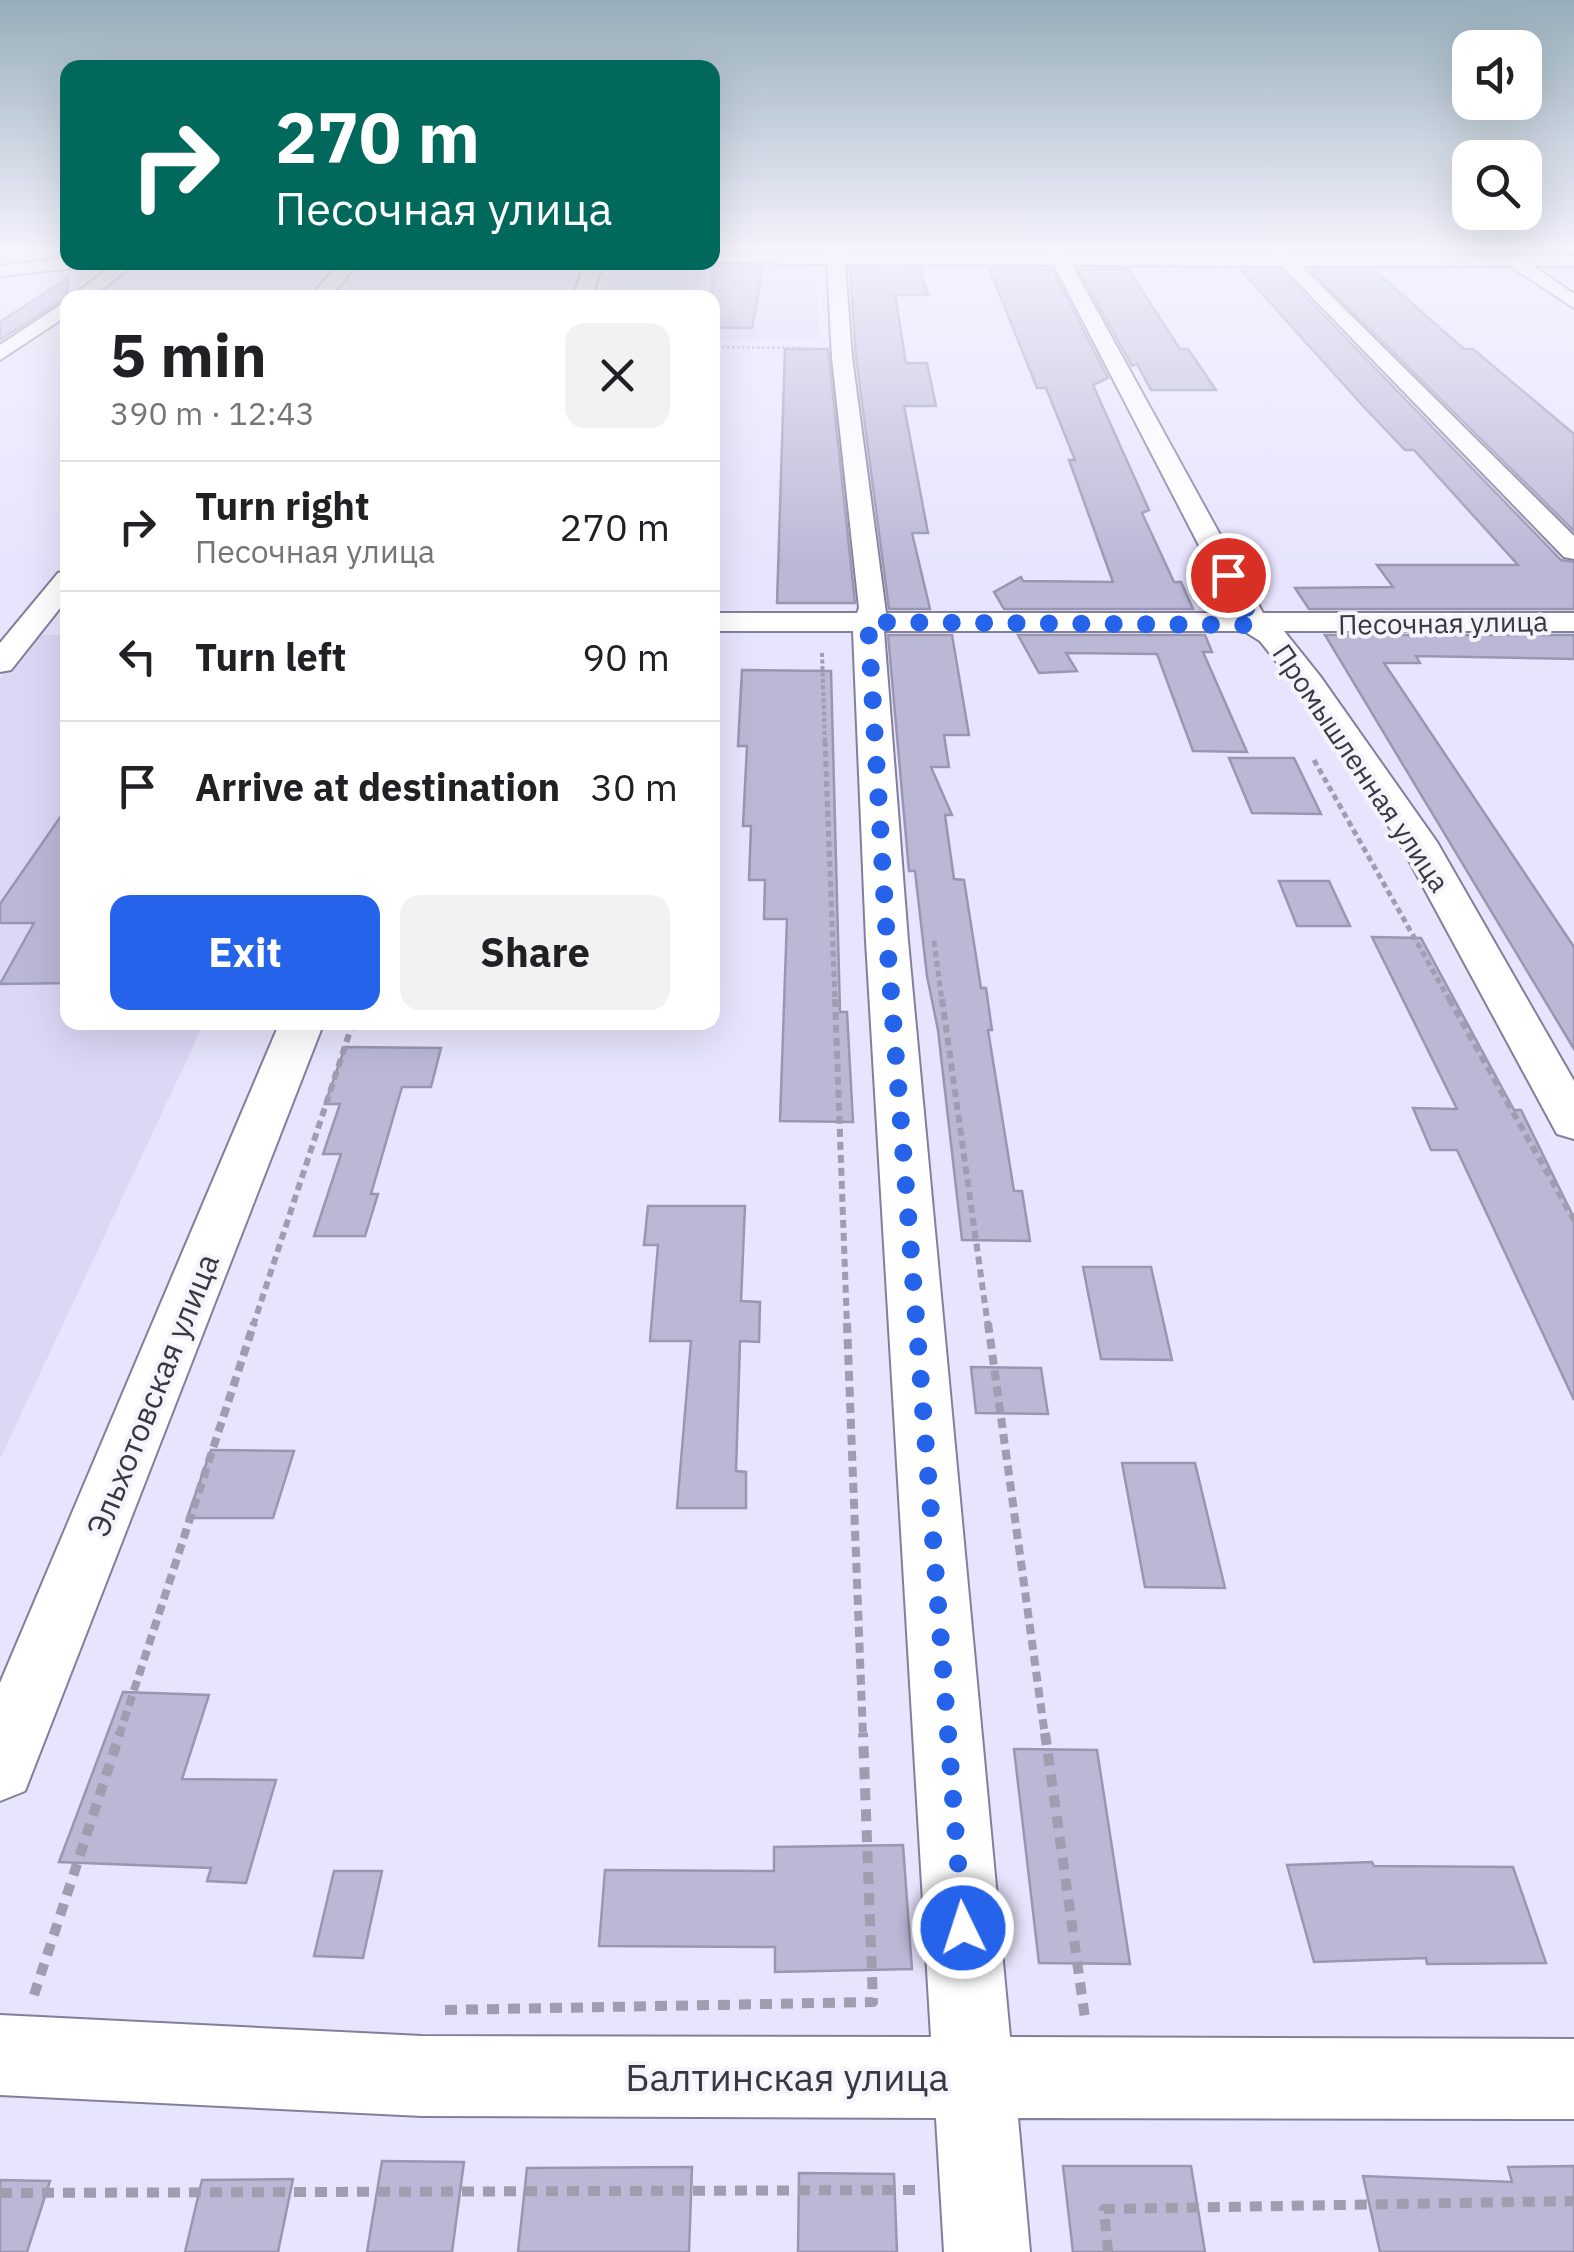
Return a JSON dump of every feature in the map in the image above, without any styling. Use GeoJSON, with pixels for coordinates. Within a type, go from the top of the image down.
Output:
{"type":"FeatureCollection","features":[{"type":"Feature","properties":{"kind":"street"},"geometry":{"type":"LineString","coordinates":[[842,355],[874,608],[868,622],[887,941],[987,2252]]}},
{"type":"Feature","properties":{"kind":"street","name":"Промышленная улица"},"geometry":{"type":"LineString","coordinates":[[1111,355],[1256,625],[1271,635],[1309,683],[1418,842],[1574,1122]]}},
{"type":"Feature","properties":{"kind":"street"},"geometry":{"type":"LineString","coordinates":[[1379,355],[1574,552]]}},
{"type":"Feature","properties":{"kind":"street"},"geometry":{"type":"LineString","coordinates":[[0,663],[60,588]]}},
{"type":"Feature","properties":{"kind":"street"},"geometry":{"type":"LineString","coordinates":[[0,622],[60,623]]}},
{"type":"Feature","properties":{"kind":"street","name":"Песочная улица"},"geometry":{"type":"LineString","coordinates":[[720,622],[1574,622]]}},
{"type":"Feature","properties":{"kind":"street","name":"Эльхотовская улица"},"geometry":{"type":"LineString","coordinates":[[0,1766],[299,1030]]}},
{"type":"Feature","properties":{"kind":"street","name":"Балтинская улица"},"geometry":{"type":"LineString","coordinates":[[16,2027],[422,2076],[1574,2079]]}},
{"type":"Feature","properties":{"kind":"path"},"geometry":{"type":"LineString","coordinates":[[440,2010],[873,2002],[822,650]]}},
{"type":"Feature","properties":{"kind":"path"},"geometry":{"type":"LineString","coordinates":[[1311,755],[1574,1220]]}},
{"type":"Feature","properties":{"kind":"path"},"geometry":{"type":"LineString","coordinates":[[933,931],[1086,2031]]}},
{"type":"Feature","properties":{"kind":"path"},"geometry":{"type":"LineString","coordinates":[[16,2027],[350,1030]]}},
{"type":"Feature","properties":{"kind":"path"},"geometry":{"type":"LineString","coordinates":[[0,2193],[934,2190]]}},
{"type":"Feature","properties":{"kind":"path"},"geometry":{"type":"LineString","coordinates":[[1108,2252],[1104,2208],[1574,2202]]}},
{"type":"Feature","properties":{"kind":"shaded area"},"geometry":{"type":"Polygon","coordinates":[[[37,635],[60,635],[60,1030],[201,1030],[0,1459],[0,678],[37,635]]]}},
{"type":"Feature","properties":{"kind":"building"},"geometry":{"type":"Polygon","coordinates":[[[785,355],[829,355],[855,603],[777,603],[785,355]]]}},
{"type":"Feature","properties":{"kind":"building"},"geometry":{"type":"Polygon","coordinates":[[[905,355],[906,363],[927,363],[936,406],[904,406],[928,533],[912,533],[930,609],[889,609],[856,357],[905,355]]]}},
{"type":"Feature","properties":{"kind":"building"},"geometry":{"type":"Polygon","coordinates":[[[1024,355],[1096,355],[1108,378],[1093,385],[1149,510],[1142,513],[1174,582],[1181,582],[1193,609],[1004,609],[994,592],[1021,577],[1023,581],[1113,582],[1069,460],[1075,460],[1046,388],[1037,388],[1024,355]]]}},
{"type":"Feature","properties":{"kind":"building"},"geometry":{"type":"Polygon","coordinates":[[[1126,355],[1192,355],[1216,390],[1151,390],[1137,364],[1132,366],[1126,355]]]}},
{"type":"Feature","properties":{"kind":"building"},"geometry":{"type":"Polygon","coordinates":[[[1317,355],[1362,355],[1561,560],[1574,562],[1574,609],[1309,609],[1295,588],[1393,587],[1377,565],[1518,565],[1414,450],[1405,450],[1317,355]]]}},
{"type":"Feature","properties":{"kind":"building"},"geometry":{"type":"Polygon","coordinates":[[[1396,355],[1480,355],[1574,434],[1574,531],[1396,355]]]}},
{"type":"Feature","properties":{"kind":"building"},"geometry":{"type":"Polygon","coordinates":[[[888,635],[952,635],[969,735],[944,735],[949,767],[931,767],[952,815],[945,815],[954,879],[964,880],[981,988],[986,988],[992,1030],[988,1030],[1014,1191],[1022,1191],[1030,1241],[962,1240],[938,1030],[927,976],[915,871],[909,871],[888,635]]]}},
{"type":"Feature","properties":{"kind":"building"},"geometry":{"type":"Polygon","coordinates":[[[1018,635],[1205,635],[1212,652],[1203,652],[1247,752],[1193,751],[1157,654],[1066,653],[1077,671],[1039,673],[1018,635]]]}},
{"type":"Feature","properties":{"kind":"building"},"geometry":{"type":"Polygon","coordinates":[[[1325,635],[1574,635],[1574,659],[1416,656],[1420,663],[1384,663],[1574,947],[1574,1049],[1325,635]]]}},
{"type":"Feature","properties":{"kind":"building"},"geometry":{"type":"Polygon","coordinates":[[[742,670],[831,671],[840,1012],[847,1012],[853,1122],[780,1121],[787,919],[764,919],[765,880],[749,880],[751,826],[743,826],[747,746],[738,746],[742,670]]]}},
{"type":"Feature","properties":{"kind":"building"},"geometry":{"type":"Polygon","coordinates":[[[1229,758],[1294,758],[1321,814],[1252,813],[1229,758]]]}},
{"type":"Feature","properties":{"kind":"building"},"geometry":{"type":"Polygon","coordinates":[[[60,818],[60,983],[0,984],[34,923],[0,923],[0,904],[60,818]]]}},
{"type":"Feature","properties":{"kind":"building"},"geometry":{"type":"Polygon","coordinates":[[[1279,881],[1329,881],[1350,926],[1297,926],[1279,881]]]}},
{"type":"Feature","properties":{"kind":"building"},"geometry":{"type":"Polygon","coordinates":[[[1372,937],[1421,938],[1514,1110],[1521,1110],[1574,1218],[1574,1400],[1457,1150],[1431,1150],[1413,1108],[1457,1109],[1372,937]]]}},
{"type":"Feature","properties":{"kind":"building"},"geometry":{"type":"Polygon","coordinates":[[[345,1047],[441,1048],[431,1087],[402,1087],[371,1194],[378,1194],[365,1236],[314,1236],[341,1154],[323,1154],[340,1104],[325,1104],[345,1047]]]}},
{"type":"Feature","properties":{"kind":"building"},"geometry":{"type":"Polygon","coordinates":[[[648,1206],[745,1206],[741,1301],[760,1302],[759,1342],[740,1341],[736,1471],[746,1472],[746,1508],[677,1508],[691,1341],[650,1341],[658,1245],[644,1245],[648,1206]]]}},
{"type":"Feature","properties":{"kind":"building"},"geometry":{"type":"Polygon","coordinates":[[[1083,1267],[1151,1267],[1172,1360],[1101,1359],[1083,1267]]]}},
{"type":"Feature","properties":{"kind":"building"},"geometry":{"type":"Polygon","coordinates":[[[971,1367],[1041,1368],[1048,1414],[976,1413],[971,1367]]]}},
{"type":"Feature","properties":{"kind":"building"},"geometry":{"type":"Polygon","coordinates":[[[211,1450],[294,1451],[273,1518],[187,1518],[211,1450]]]}},
{"type":"Feature","properties":{"kind":"building"},"geometry":{"type":"Polygon","coordinates":[[[1122,1463],[1195,1463],[1225,1588],[1145,1587],[1122,1463]]]}},
{"type":"Feature","properties":{"kind":"building"},"geometry":{"type":"Polygon","coordinates":[[[123,1692],[209,1695],[182,1779],[276,1780],[246,1883],[207,1881],[211,1868],[59,1862],[123,1692]]]}},
{"type":"Feature","properties":{"kind":"building"},"geometry":{"type":"Polygon","coordinates":[[[1014,1749],[1097,1750],[1130,1964],[1039,1963],[1014,1749]]]}},
{"type":"Feature","properties":{"kind":"building"},"geometry":{"type":"Polygon","coordinates":[[[903,1845],[912,1969],[775,1972],[775,1947],[599,1946],[605,1870],[774,1871],[774,1847],[903,1845]]]}},
{"type":"Feature","properties":{"kind":"building"},"geometry":{"type":"Polygon","coordinates":[[[1372,1862],[1374,1866],[1513,1867],[1546,1963],[1427,1964],[1426,1958],[1314,1962],[1287,1865],[1372,1862]]]}},
{"type":"Feature","properties":{"kind":"building"},"geometry":{"type":"Polygon","coordinates":[[[334,1871],[382,1871],[363,1958],[314,1956],[334,1871]]]}},
{"type":"Feature","properties":{"kind":"building"},"geometry":{"type":"Polygon","coordinates":[[[382,2161],[464,2162],[452,2252],[367,2252],[382,2161]]]}},
{"type":"Feature","properties":{"kind":"building"},"geometry":{"type":"Polygon","coordinates":[[[1063,2166],[1191,2166],[1205,2252],[1073,2252],[1063,2166]]]}},
{"type":"Feature","properties":{"kind":"building"},"geometry":{"type":"Polygon","coordinates":[[[1574,2166],[1574,2252],[1380,2252],[1363,2176],[1512,2182],[1508,2167],[1574,2166]]]}},
{"type":"Feature","properties":{"kind":"building"},"geometry":{"type":"Polygon","coordinates":[[[692,2167],[689,2252],[518,2252],[527,2168],[692,2167]]]}},
{"type":"Feature","properties":{"kind":"building"},"geometry":{"type":"Polygon","coordinates":[[[799,2173],[894,2174],[897,2252],[798,2252],[799,2173]]]}},
{"type":"Feature","properties":{"kind":"building"},"geometry":{"type":"Polygon","coordinates":[[[293,2179],[278,2252],[185,2252],[202,2180],[293,2179]]]}},
{"type":"Feature","properties":{"kind":"building"},"geometry":{"type":"Polygon","coordinates":[[[0,2180],[50,2181],[27,2252],[0,2252],[0,2180]]]}},
{"type":"Feature","properties":{"kind":"route"},"geometry":{"type":"LineString","coordinates":[[963,1928],[887,941],[868,622],[1256,625],[1228,575]]}}]}
